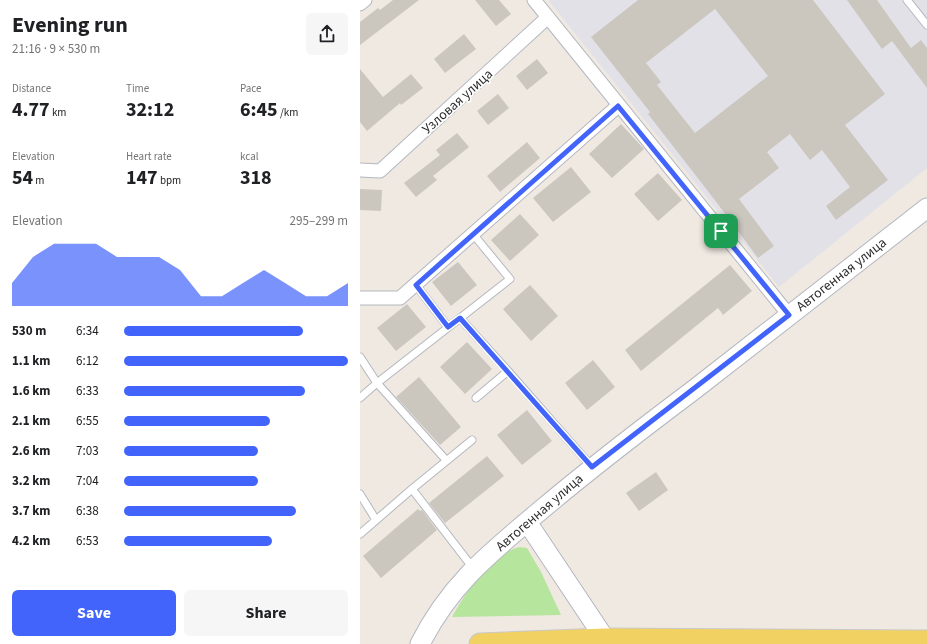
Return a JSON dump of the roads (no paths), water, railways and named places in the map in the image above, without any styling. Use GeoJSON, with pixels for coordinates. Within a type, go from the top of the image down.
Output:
{"type":"FeatureCollection","features":[{"type":"Feature","properties":{"kind":"main road"},"geometry":{"type":"LineString","coordinates":[[480,644],[604,639],[927,641]]}},
{"type":"Feature","properties":{"kind":"street"},"geometry":{"type":"LineString","coordinates":[[360,4],[365,0]]}},
{"type":"Feature","properties":{"kind":"street"},"geometry":{"type":"LineString","coordinates":[[534,0],[618,106],[789,315]]}},
{"type":"Feature","properties":{"kind":"street","name":"Узловая улица"},"geometry":{"type":"LineString","coordinates":[[360,170],[380,171],[548,17]]}},
{"type":"Feature","properties":{"kind":"street"},"geometry":{"type":"LineString","coordinates":[[360,298],[400,298],[618,106]]}},
{"type":"Feature","properties":{"kind":"street","name":"Автогенная улица"},"geometry":{"type":"LineString","coordinates":[[420,644],[433,618],[453,591],[473,568],[592,467],[927,208]]}},
{"type":"Feature","properties":{"kind":"street"},"geometry":{"type":"LineString","coordinates":[[527,522],[604,639]]}},
{"type":"Feature","properties":{"kind":"lane"},"geometry":{"type":"LineString","coordinates":[[907,0],[927,25]]}},
{"type":"Feature","properties":{"kind":"lane"},"geometry":{"type":"LineString","coordinates":[[360,398],[377,382],[510,279],[473,234]]}},
{"type":"Feature","properties":{"kind":"lane"},"geometry":{"type":"LineString","coordinates":[[416,285],[448,327]]}},
{"type":"Feature","properties":{"kind":"lane"},"geometry":{"type":"LineString","coordinates":[[460,318],[592,467]]}},
{"type":"Feature","properties":{"kind":"lane"},"geometry":{"type":"LineString","coordinates":[[360,358],[377,382],[446,460]]}},
{"type":"Feature","properties":{"kind":"lane"},"geometry":{"type":"LineString","coordinates":[[476,398],[508,371]]}},
{"type":"Feature","properties":{"kind":"lane"},"geometry":{"type":"LineString","coordinates":[[360,534],[446,460],[472,440]]}},
{"type":"Feature","properties":{"kind":"lane"},"geometry":{"type":"LineString","coordinates":[[412,489],[473,568]]}},
{"type":"Feature","properties":{"kind":"lane"},"geometry":{"type":"LineString","coordinates":[[360,494],[376,520]]}}]}
